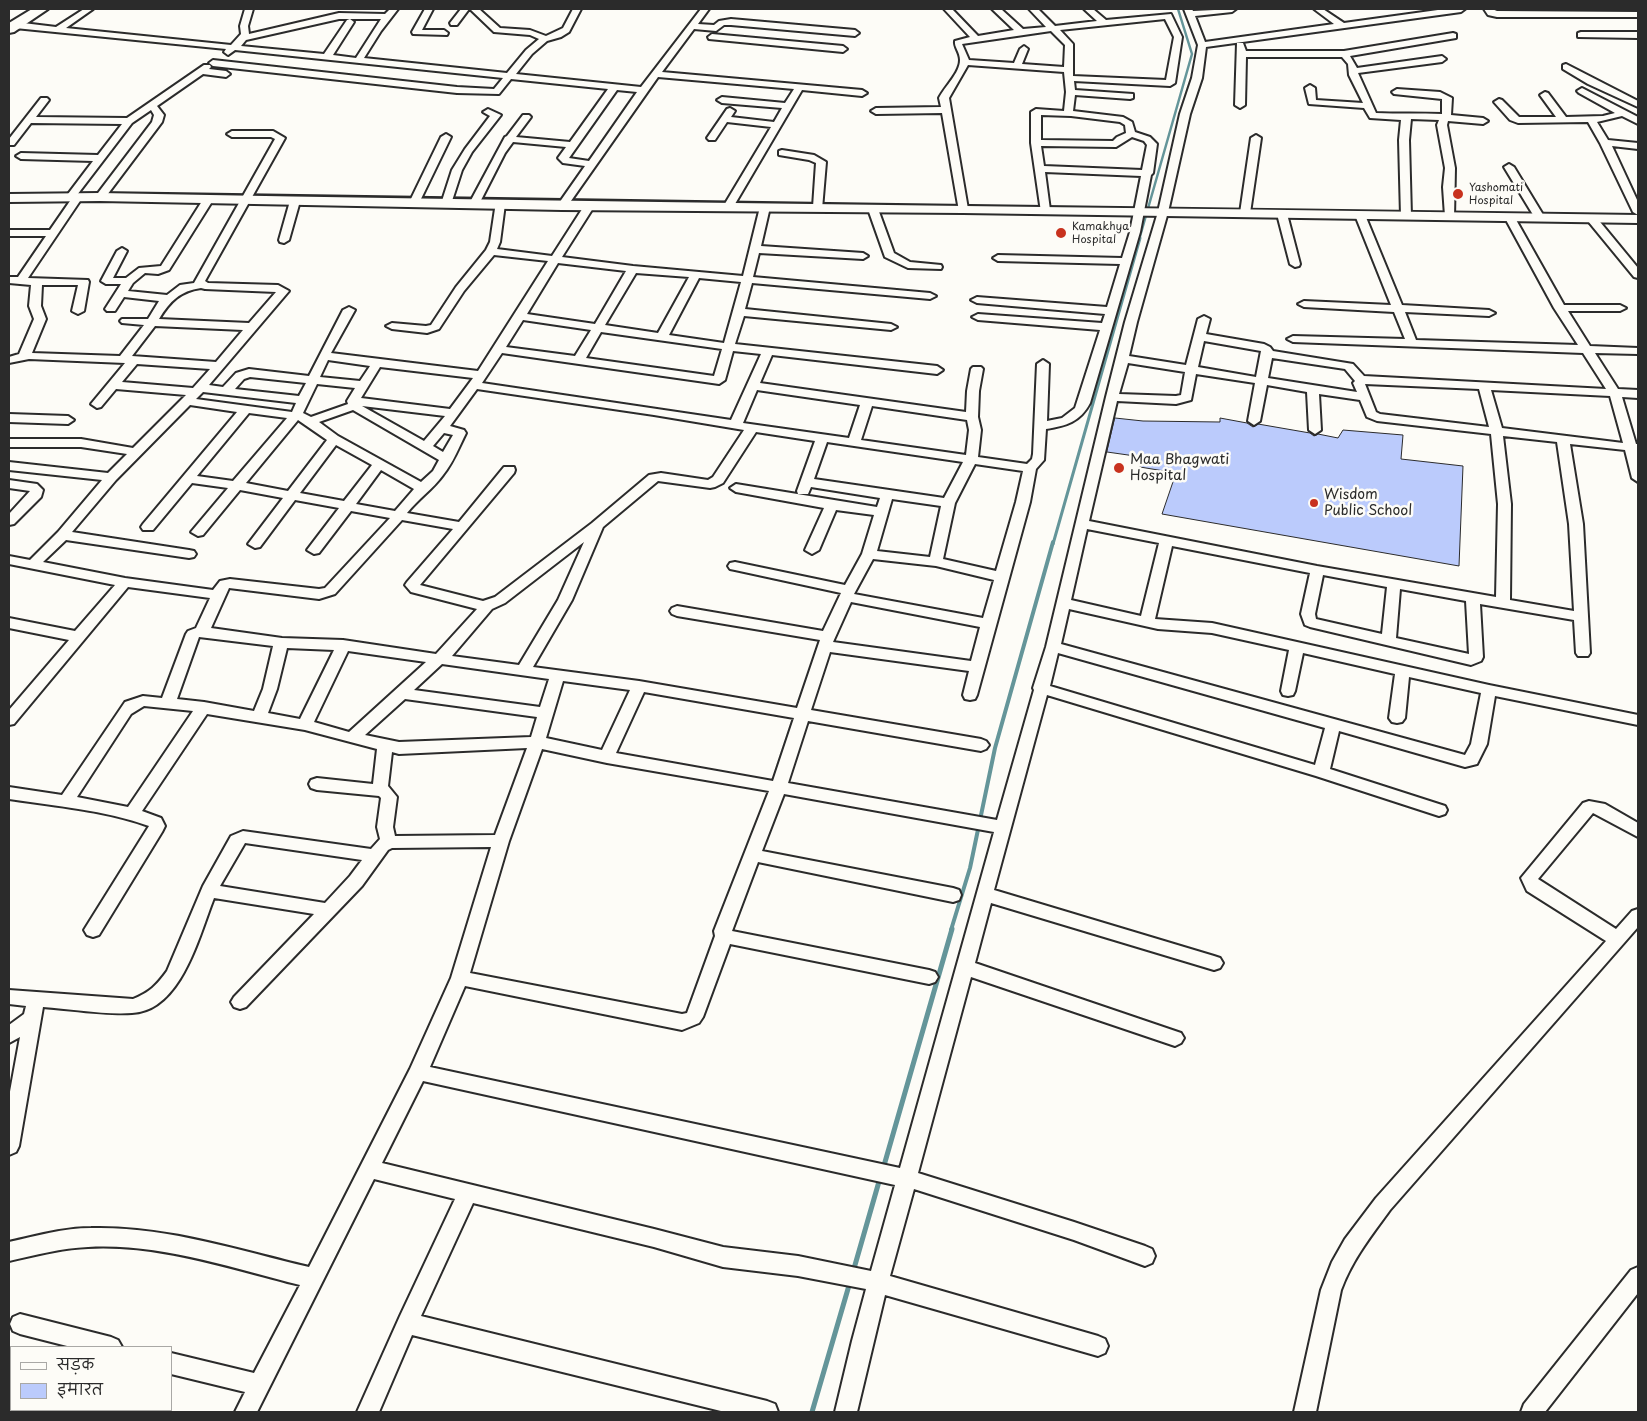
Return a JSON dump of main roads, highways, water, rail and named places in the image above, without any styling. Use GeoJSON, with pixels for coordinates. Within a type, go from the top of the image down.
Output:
{"type":"FeatureCollection","features":[{"type":"Feature","properties":{"kind":"highway"},"geometry":{"type":"LineString","coordinates":[[12,27],[41,9]]}},
{"type":"Feature","properties":{"kind":"main road"},"geometry":{"type":"LineString","coordinates":[[9,198],[100,197],[562,206],[818,207],[1638,219]]}},
{"type":"Feature","properties":{"kind":"waterway"},"geometry":{"type":"LineString","coordinates":[[1139,240],[1192,54],[1178,9]]}},
{"type":"Feature","properties":{"kind":"waterway"},"geometry":{"type":"LineString","coordinates":[[1053,544],[1140,238]]}},
{"type":"Feature","properties":{"kind":"waterway"},"geometry":{"type":"LineString","coordinates":[[951,930],[970,868],[995,748],[1053,542]]}},
{"type":"Feature","properties":{"kind":"waterway"},"geometry":{"type":"LineString","coordinates":[[883,1169],[952,929]]}},
{"type":"Feature","properties":{"kind":"waterway"},"geometry":{"type":"LineString","coordinates":[[853,1272],[880,1178]]}},
{"type":"Feature","properties":{"kind":"waterway"},"geometry":{"type":"LineString","coordinates":[[812,1412],[850,1282]]}},
{"type":"Feature","properties":{"kind":"place","name":"Yashomati Hospital"},"geometry":{"type":"Point","coordinates":[1458,194]}},
{"type":"Feature","properties":{"kind":"place","name":"Kamakhya Hospital"},"geometry":{"type":"Point","coordinates":[1061,233]}},
{"type":"Feature","properties":{"kind":"place","name":"Maa Bhagwati Hospital"},"geometry":{"type":"Point","coordinates":[1119,468]}},
{"type":"Feature","properties":{"kind":"place","name":"Wisdom Public School"},"geometry":{"type":"Point","coordinates":[1314,503]}}]}
